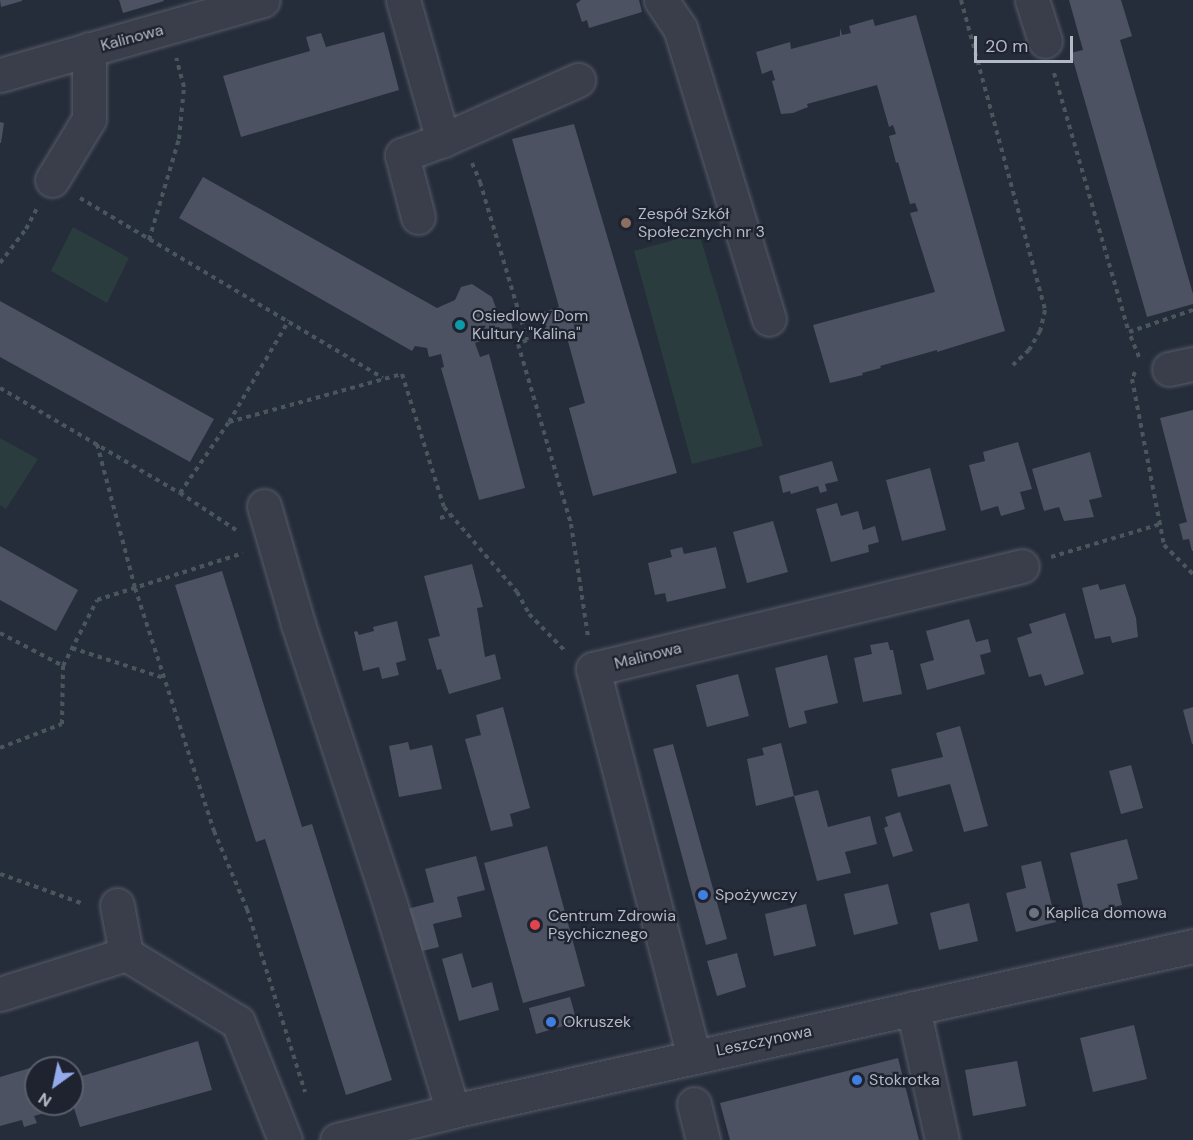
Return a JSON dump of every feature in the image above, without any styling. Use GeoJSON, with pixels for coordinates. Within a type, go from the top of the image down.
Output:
{"type":"FeatureCollection","features":[{"type":"Feature","properties":{"kind":"street","name":"Kalinowa"},"geometry":{"type":"LineString","coordinates":[[0,75],[263,0]]}},
{"type":"Feature","properties":{"kind":"street"},"geometry":{"type":"LineString","coordinates":[[403,0],[443,140]]}},
{"type":"Feature","properties":{"kind":"street"},"geometry":{"type":"LineString","coordinates":[[661,0],[680,28],[769,319]]}},
{"type":"Feature","properties":{"kind":"street"},"geometry":{"type":"LineString","coordinates":[[1032,0],[1045,41]]}},
{"type":"Feature","properties":{"kind":"street"},"geometry":{"type":"LineString","coordinates":[[52,180],[89,119],[89,49]]}},
{"type":"Feature","properties":{"kind":"street"},"geometry":{"type":"LineString","coordinates":[[418,218],[402,155],[443,140],[578,80]]}},
{"type":"Feature","properties":{"kind":"street"},"geometry":{"type":"LineString","coordinates":[[264,506],[271,554],[298,624],[390,904],[453,1111]]}},
{"type":"Feature","properties":{"kind":"street","name":"Malinowa"},"geometry":{"type":"LineString","coordinates":[[694,1057],[593,669],[1022,566]]}},
{"type":"Feature","properties":{"kind":"street"},"geometry":{"type":"LineString","coordinates":[[118,911],[126,954],[238,1022],[285,1140]]}},
{"type":"Feature","properties":{"kind":"street","name":"Leszczynowa"},"geometry":{"type":"LineString","coordinates":[[337,1140],[453,1111],[1193,946]]}},
{"type":"Feature","properties":{"kind":"street"},"geometry":{"type":"LineString","coordinates":[[0,994],[126,954]]}},
{"type":"Feature","properties":{"kind":"street"},"geometry":{"type":"LineString","coordinates":[[914,1008],[942,1140]]}},
{"type":"Feature","properties":{"kind":"street"},"geometry":{"type":"LineString","coordinates":[[694,1104],[703,1140]]}},
{"type":"Feature","properties":{"kind":"path"},"geometry":{"type":"LineString","coordinates":[[961,0],[1045,310],[1040,331],[1029,350],[1013,365]]}},
{"type":"Feature","properties":{"kind":"path"},"geometry":{"type":"LineString","coordinates":[[149,240],[179,139],[184,87],[167,28]]}},
{"type":"Feature","properties":{"kind":"path"},"geometry":{"type":"LineString","coordinates":[[1045,41],[1129,332],[1168,365]]}},
{"type":"Feature","properties":{"kind":"path"},"geometry":{"type":"LineString","coordinates":[[0,263],[26,229],[52,180],[384,379]]}},
{"type":"Feature","properties":{"kind":"path"},"geometry":{"type":"LineString","coordinates":[[480,182],[527,340],[518,344],[571,524],[593,669]]}},
{"type":"Feature","properties":{"kind":"path"},"geometry":{"type":"LineString","coordinates":[[1129,332],[1193,310]]}},
{"type":"Feature","properties":{"kind":"path"},"geometry":{"type":"LineString","coordinates":[[180,493],[229,422],[289,320]]}},
{"type":"Feature","properties":{"kind":"path"},"geometry":{"type":"LineString","coordinates":[[1136,370],[1132,379],[1164,545],[1193,574]]}},
{"type":"Feature","properties":{"kind":"path"},"geometry":{"type":"LineString","coordinates":[[229,422],[402,374],[444,507],[517,592],[529,614],[575,661],[593,669]]}},
{"type":"Feature","properties":{"kind":"path"},"geometry":{"type":"LineString","coordinates":[[0,388],[180,493],[271,554]]}},
{"type":"Feature","properties":{"kind":"path"},"geometry":{"type":"LineString","coordinates":[[97,444],[135,588],[214,831],[247,909],[306,1096]]}},
{"type":"Feature","properties":{"kind":"path"},"geometry":{"type":"LineString","coordinates":[[440,518],[451,515]]}},
{"type":"Feature","properties":{"kind":"path"},"geometry":{"type":"LineString","coordinates":[[1022,566],[1160,524]]}},
{"type":"Feature","properties":{"kind":"path"},"geometry":{"type":"LineString","coordinates":[[0,748],[62,724],[63,666],[97,600],[135,588],[271,554]]}},
{"type":"Feature","properties":{"kind":"path"},"geometry":{"type":"LineString","coordinates":[[0,633],[63,666]]}},
{"type":"Feature","properties":{"kind":"path"},"geometry":{"type":"LineString","coordinates":[[72,648],[165,679]]}},
{"type":"Feature","properties":{"kind":"path"},"geometry":{"type":"LineString","coordinates":[[0,874],[118,911]]}},
{"type":"Feature","properties":{"kind":"shaded area"},"geometry":{"type":"Polygon","coordinates":[[[73,227],[129,258],[107,303],[51,271],[73,227]]]}},
{"type":"Feature","properties":{"kind":"shaded area"},"geometry":{"type":"Polygon","coordinates":[[[699,233],[763,446],[692,464],[634,251],[699,233]]]}},
{"type":"Feature","properties":{"kind":"shaded area"},"geometry":{"type":"Polygon","coordinates":[[[0,438],[38,459],[6,509],[0,505],[0,438]]]}},
{"type":"Feature","properties":{"kind":"building"},"geometry":{"type":"Polygon","coordinates":[[[0,0],[22,0],[22,1],[1,7],[0,0]]]}},
{"type":"Feature","properties":{"kind":"building"},"geometry":{"type":"Polygon","coordinates":[[[119,0],[163,0],[164,1],[123,13],[119,0]]]}},
{"type":"Feature","properties":{"kind":"building"},"geometry":{"type":"Polygon","coordinates":[[[581,0],[639,0],[642,12],[589,28],[587,20],[582,22],[576,4],[581,0]]]}},
{"type":"Feature","properties":{"kind":"building"},"geometry":{"type":"Polygon","coordinates":[[[1069,0],[1121,0],[1132,36],[1120,40],[1193,294],[1193,304],[1147,317],[1071,53],[1083,50],[1069,0]]]}},
{"type":"Feature","properties":{"kind":"building"},"geometry":{"type":"Polygon","coordinates":[[[916,15],[1005,331],[937,352],[937,350],[880,366],[881,368],[862,373],[863,375],[830,383],[813,325],[935,292],[910,213],[918,211],[915,203],[910,204],[898,162],[896,163],[889,136],[896,134],[893,125],[889,127],[877,85],[807,104],[808,107],[793,113],[781,114],[772,81],[775,80],[772,70],[762,74],[756,52],[790,42],[791,49],[840,36],[840,28],[842,35],[851,33],[849,26],[873,19],[875,26],[916,15]]]}},
{"type":"Feature","properties":{"kind":"building"},"geometry":{"type":"Polygon","coordinates":[[[384,32],[399,90],[241,137],[223,76],[310,51],[306,37],[321,33],[326,47],[384,32]]]}},
{"type":"Feature","properties":{"kind":"building"},"geometry":{"type":"Polygon","coordinates":[[[0,122],[4,123],[1,143],[0,143],[0,122]]]}},
{"type":"Feature","properties":{"kind":"building"},"geometry":{"type":"Polygon","coordinates":[[[574,124],[677,473],[593,496],[569,408],[585,403],[566,334],[548,338],[540,313],[559,307],[512,139],[574,124]]]}},
{"type":"Feature","properties":{"kind":"building"},"geometry":{"type":"Polygon","coordinates":[[[203,177],[437,308],[455,300],[461,287],[472,284],[492,297],[496,308],[490,316],[492,320],[510,318],[513,330],[475,343],[480,357],[489,354],[525,488],[479,500],[441,368],[444,367],[441,354],[429,357],[427,348],[415,346],[412,351],[179,218],[203,177]]]}},
{"type":"Feature","properties":{"kind":"building"},"geometry":{"type":"Polygon","coordinates":[[[0,301],[214,419],[190,462],[0,357],[0,301]]]}},
{"type":"Feature","properties":{"kind":"building"},"geometry":{"type":"Polygon","coordinates":[[[1193,410],[1192,551],[1189,539],[1183,540],[1179,524],[1187,522],[1160,418],[1193,410]]]}},
{"type":"Feature","properties":{"kind":"building"},"geometry":{"type":"Polygon","coordinates":[[[1018,442],[1032,489],[1020,492],[1025,509],[1001,516],[998,506],[981,511],[969,465],[985,461],[983,452],[1018,442]]]}},
{"type":"Feature","properties":{"kind":"building"},"geometry":{"type":"Polygon","coordinates":[[[1090,452],[1102,497],[1089,500],[1094,517],[1064,521],[1059,507],[1044,511],[1032,469],[1090,452]]]}},
{"type":"Feature","properties":{"kind":"building"},"geometry":{"type":"Polygon","coordinates":[[[832,461],[838,481],[825,484],[827,491],[820,493],[818,486],[791,494],[790,491],[783,493],[779,476],[832,461]]]}},
{"type":"Feature","properties":{"kind":"building"},"geometry":{"type":"Polygon","coordinates":[[[930,468],[946,530],[902,541],[886,480],[930,468]]]}},
{"type":"Feature","properties":{"kind":"building"},"geometry":{"type":"Polygon","coordinates":[[[837,503],[841,516],[858,511],[863,530],[875,526],[879,542],[868,545],[869,552],[831,562],[816,509],[837,503]]]}},
{"type":"Feature","properties":{"kind":"building"},"geometry":{"type":"Polygon","coordinates":[[[773,521],[788,572],[747,583],[733,532],[773,521]]]}},
{"type":"Feature","properties":{"kind":"building"},"geometry":{"type":"Polygon","coordinates":[[[0,546],[78,590],[56,631],[0,600],[0,546]]]}},
{"type":"Feature","properties":{"kind":"building"},"geometry":{"type":"Polygon","coordinates":[[[682,547],[684,554],[716,547],[726,588],[667,602],[665,593],[655,595],[648,563],[672,557],[670,550],[682,547]]]}},
{"type":"Feature","properties":{"kind":"building"},"geometry":{"type":"Polygon","coordinates":[[[472,564],[483,607],[477,608],[485,657],[495,654],[501,679],[449,694],[441,669],[437,670],[428,639],[440,636],[424,576],[472,564]]]}},
{"type":"Feature","properties":{"kind":"building"},"geometry":{"type":"Polygon","coordinates":[[[222,571],[302,827],[312,824],[392,1080],[346,1095],[265,839],[256,842],[175,585],[222,571]]]}},
{"type":"Feature","properties":{"kind":"building"},"geometry":{"type":"Polygon","coordinates":[[[1098,584],[1100,590],[1125,584],[1136,618],[1138,637],[1112,643],[1110,636],[1095,639],[1082,588],[1098,584]]]}},
{"type":"Feature","properties":{"kind":"building"},"geometry":{"type":"Polygon","coordinates":[[[1065,613],[1084,674],[1045,686],[1041,674],[1029,677],[1017,638],[1032,633],[1029,624],[1065,613]]]}},
{"type":"Feature","properties":{"kind":"building"},"geometry":{"type":"Polygon","coordinates":[[[969,619],[976,642],[988,639],[991,652],[980,655],[985,674],[927,690],[920,664],[934,660],[926,631],[969,619]]]}},
{"type":"Feature","properties":{"kind":"building"},"geometry":{"type":"Polygon","coordinates":[[[397,621],[406,660],[396,663],[399,675],[382,679],[379,667],[363,671],[354,632],[357,631],[359,635],[374,631],[373,627],[397,621]]]}},
{"type":"Feature","properties":{"kind":"building"},"geometry":{"type":"Polygon","coordinates":[[[888,642],[890,650],[893,650],[902,694],[863,702],[854,658],[872,654],[870,645],[888,642]]]}},
{"type":"Feature","properties":{"kind":"building"},"geometry":{"type":"Polygon","coordinates":[[[827,655],[838,703],[804,711],[807,723],[789,728],[775,668],[827,655]]]}},
{"type":"Feature","properties":{"kind":"building"},"geometry":{"type":"Polygon","coordinates":[[[738,674],[749,716],[707,727],[696,685],[738,674]]]}},
{"type":"Feature","properties":{"kind":"building"},"geometry":{"type":"Polygon","coordinates":[[[503,707],[530,808],[510,814],[513,826],[491,831],[465,739],[481,735],[476,715],[503,707]]]}},
{"type":"Feature","properties":{"kind":"building"},"geometry":{"type":"Polygon","coordinates":[[[1193,707],[1193,744],[1192,744],[1183,710],[1193,707]]]}},
{"type":"Feature","properties":{"kind":"building"},"geometry":{"type":"Polygon","coordinates":[[[960,726],[988,826],[964,832],[950,784],[898,797],[891,769],[943,757],[936,733],[960,726]]]}},
{"type":"Feature","properties":{"kind":"building"},"geometry":{"type":"Polygon","coordinates":[[[408,742],[410,750],[432,745],[442,789],[399,797],[389,746],[408,742]]]}},
{"type":"Feature","properties":{"kind":"building"},"geometry":{"type":"Polygon","coordinates":[[[781,743],[794,796],[756,806],[747,759],[764,755],[762,748],[781,743]]]}},
{"type":"Feature","properties":{"kind":"building"},"geometry":{"type":"Polygon","coordinates":[[[673,744],[727,939],[706,945],[653,749],[673,744]]]}},
{"type":"Feature","properties":{"kind":"building"},"geometry":{"type":"Polygon","coordinates":[[[1131,765],[1143,808],[1121,814],[1109,771],[1131,765]]]}},
{"type":"Feature","properties":{"kind":"building"},"geometry":{"type":"Polygon","coordinates":[[[818,790],[828,827],[870,816],[877,844],[845,852],[851,873],[817,881],[794,796],[818,790]]]}},
{"type":"Feature","properties":{"kind":"building"},"geometry":{"type":"Polygon","coordinates":[[[900,812],[913,851],[893,857],[884,828],[888,826],[885,817],[900,812]]]}},
{"type":"Feature","properties":{"kind":"building"},"geometry":{"type":"Polygon","coordinates":[[[1127,839],[1138,879],[1117,884],[1122,905],[1085,914],[1070,853],[1127,839]]]}},
{"type":"Feature","properties":{"kind":"building","name":"Centrum Zdrowia Psychicznego"},"geometry":{"type":"Polygon","coordinates":[[[547,846],[585,986],[523,1003],[484,863],[547,846]]]}},
{"type":"Feature","properties":{"kind":"building"},"geometry":{"type":"Polygon","coordinates":[[[476,856],[485,890],[457,897],[462,917],[433,924],[439,947],[418,952],[407,909],[434,902],[425,869],[476,856]]]}},
{"type":"Feature","properties":{"kind":"building"},"geometry":{"type":"Polygon","coordinates":[[[1041,861],[1056,922],[1016,932],[1006,893],[1026,888],[1021,866],[1041,861]]]}},
{"type":"Feature","properties":{"kind":"building"},"geometry":{"type":"Polygon","coordinates":[[[888,884],[898,924],[854,935],[844,894],[888,884]]]}},
{"type":"Feature","properties":{"kind":"building"},"geometry":{"type":"Polygon","coordinates":[[[969,903],[978,941],[939,950],[930,913],[969,903]]]}},
{"type":"Feature","properties":{"kind":"building"},"geometry":{"type":"Polygon","coordinates":[[[806,904],[816,946],[774,956],[765,914],[806,904]]]}},
{"type":"Feature","properties":{"kind":"building"},"geometry":{"type":"Polygon","coordinates":[[[462,953],[472,988],[492,982],[499,1010],[459,1021],[442,959],[462,953]]]}},
{"type":"Feature","properties":{"kind":"building"},"geometry":{"type":"Polygon","coordinates":[[[737,953],[746,987],[717,996],[707,961],[737,953]]]}},
{"type":"Feature","properties":{"kind":"building"},"geometry":{"type":"Polygon","coordinates":[[[570,997],[577,1022],[536,1034],[529,1008],[570,997]]]}},
{"type":"Feature","properties":{"kind":"building"},"geometry":{"type":"Polygon","coordinates":[[[1134,1025],[1147,1079],[1093,1092],[1080,1038],[1134,1025]]]}},
{"type":"Feature","properties":{"kind":"building"},"geometry":{"type":"Polygon","coordinates":[[[198,1041],[212,1090],[80,1127],[76,1116],[84,1116],[84,1075],[198,1041]]]}},
{"type":"Feature","properties":{"kind":"building","name":"Stokrotka"},"geometry":{"type":"Polygon","coordinates":[[[898,1058],[919,1140],[730,1140],[720,1103],[898,1058]]]}},
{"type":"Feature","properties":{"kind":"building"},"geometry":{"type":"Polygon","coordinates":[[[1017,1061],[1026,1106],[973,1116],[965,1070],[1017,1061]]]}},
{"type":"Feature","properties":{"kind":"building"},"geometry":{"type":"Polygon","coordinates":[[[24,1070],[24,1116],[34,1116],[37,1123],[24,1127],[22,1120],[0,1126],[0,1077],[24,1070]]]}},
{"type":"Feature","properties":{"kind":"place","name":"Zespół Szkół Społecznych nr 3"},"geometry":{"type":"Point","coordinates":[626,223]}},
{"type":"Feature","properties":{"kind":"place","name":"Osiedlowy Dom Kultury \"Kalina\""},"geometry":{"type":"Point","coordinates":[460,325]}},
{"type":"Feature","properties":{"kind":"place","name":"Spożywczy"},"geometry":{"type":"Point","coordinates":[703,895]}},
{"type":"Feature","properties":{"kind":"place","name":"Kaplica domowa"},"geometry":{"type":"Point","coordinates":[1034,913]}},
{"type":"Feature","properties":{"kind":"place","name":"Centrum Zdrowia Psychicznego"},"geometry":{"type":"Point","coordinates":[535,925]}},
{"type":"Feature","properties":{"kind":"place","name":"Okruszek"},"geometry":{"type":"Point","coordinates":[551,1022]}},
{"type":"Feature","properties":{"kind":"place","name":"Stokrotka"},"geometry":{"type":"Point","coordinates":[857,1080]}}]}
